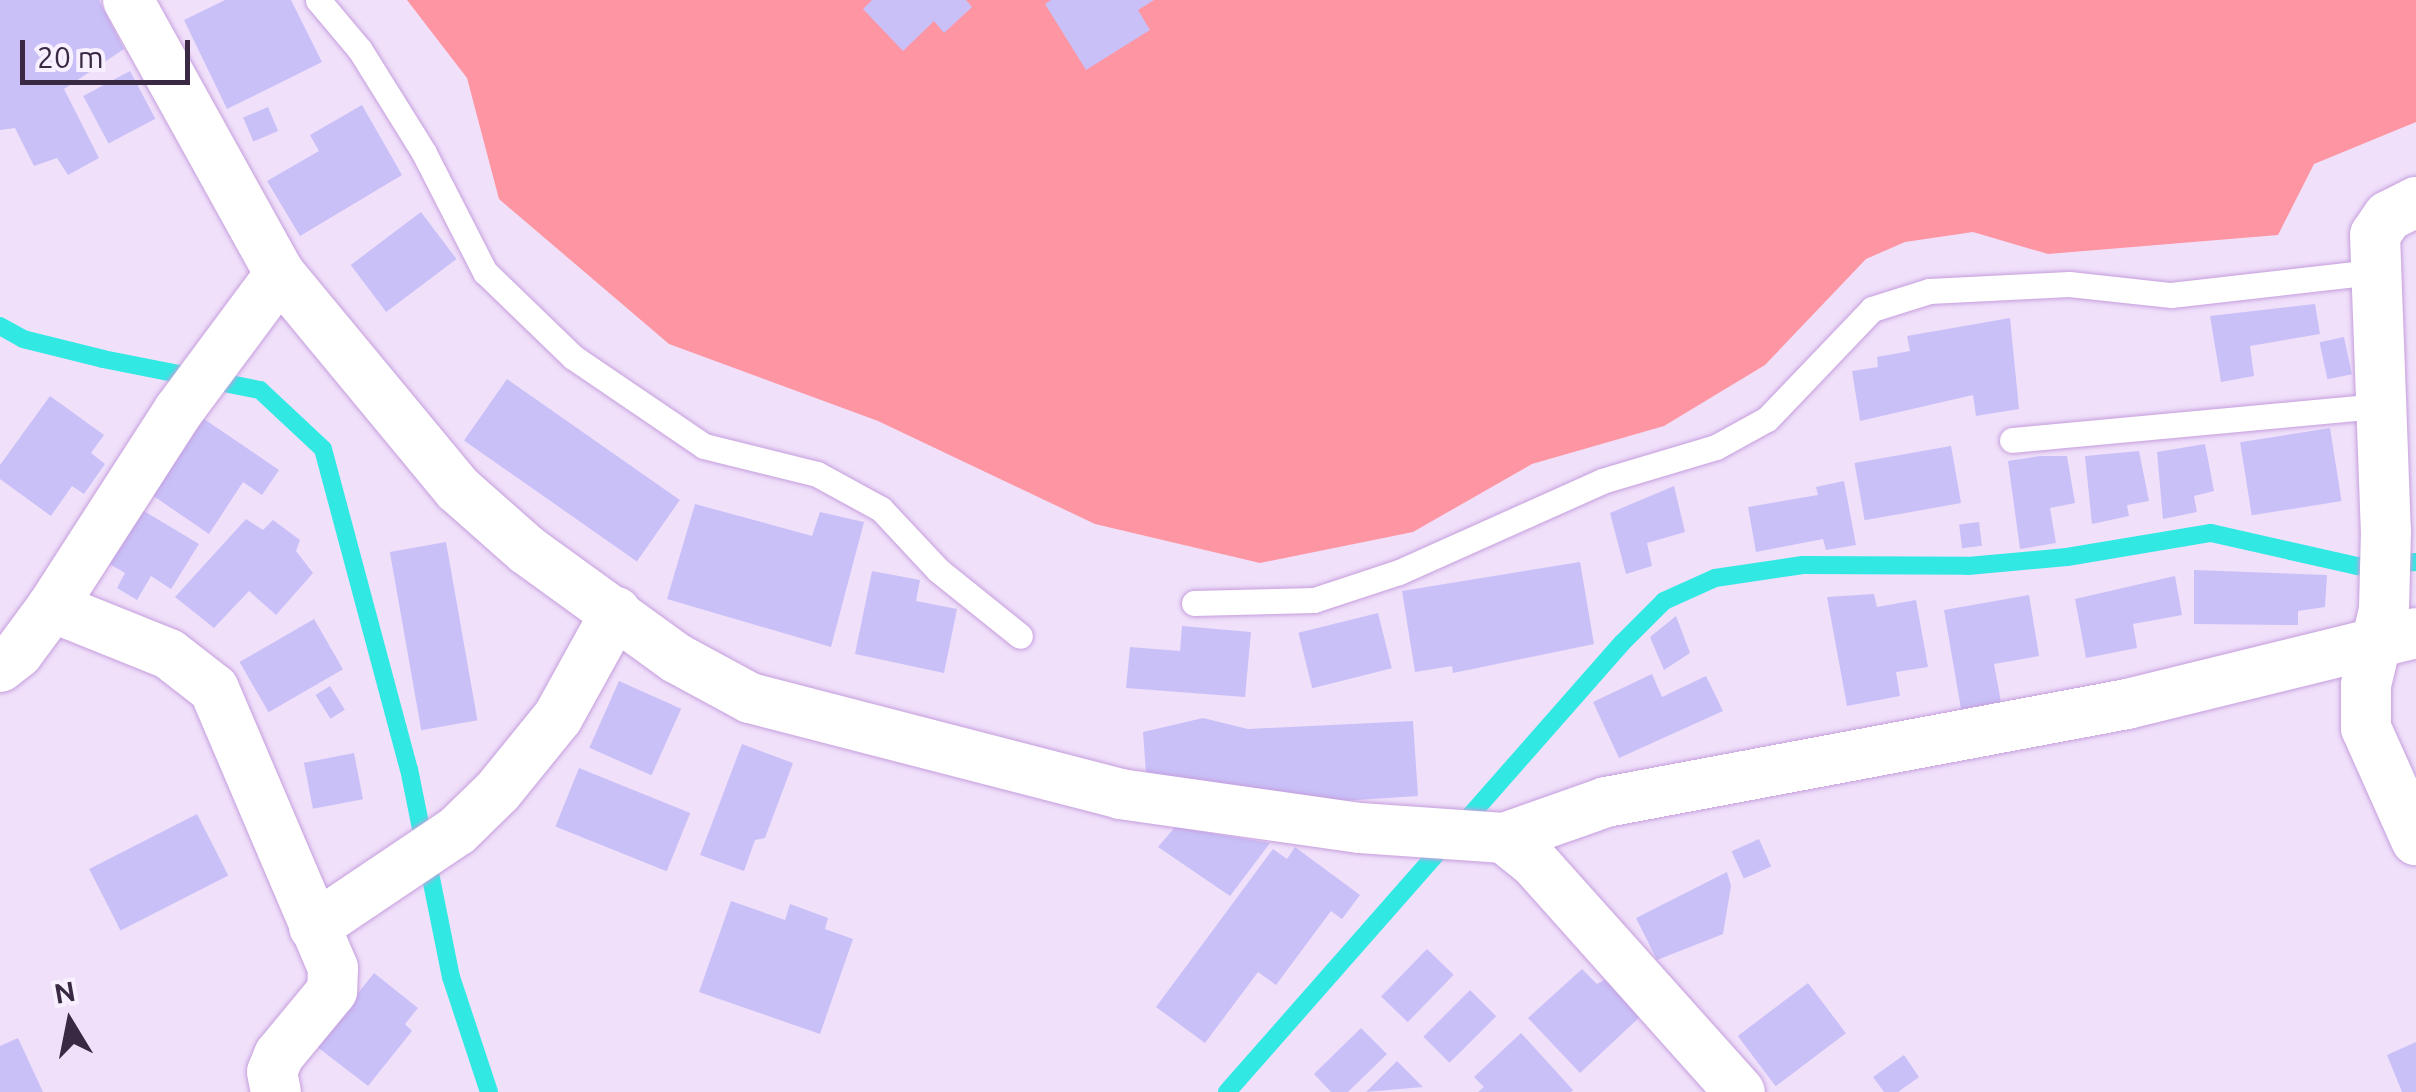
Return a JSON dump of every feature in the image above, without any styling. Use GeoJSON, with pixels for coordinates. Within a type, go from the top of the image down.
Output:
{"type":"FeatureCollection","features":[{"type":"Feature","properties":{"kind":"street"},"geometry":{"type":"LineString","coordinates":[[128,0],[280,274],[458,489],[526,550],[708,679],[750,698],[1019,770],[1235,812],[1504,838],[1606,802],[2128,704],[2393,626]]}},
{"type":"Feature","properties":{"kind":"street"},"geometry":{"type":"LineString","coordinates":[[2416,202],[2388,216],[2375,235],[2373,272],[2393,626],[2366,685],[2366,728],[2416,840]]}},
{"type":"Feature","properties":{"kind":"street"},"geometry":{"type":"LineString","coordinates":[[0,667],[52,607],[179,410],[280,274]]}},
{"type":"Feature","properties":{"kind":"street"},"geometry":{"type":"LineString","coordinates":[[52,607],[169,654],[214,689],[334,968],[332,991],[279,1055],[272,1072],[276,1092]]}},
{"type":"Feature","properties":{"kind":"street"},"geometry":{"type":"LineString","coordinates":[[314,928],[456,832],[498,791],[558,717],[616,612]]}},
{"type":"Feature","properties":{"kind":"street"},"geometry":{"type":"LineString","coordinates":[[1504,838],[1534,862],[1740,1092]]}},
{"type":"Feature","properties":{"kind":"lane"},"geometry":{"type":"LineString","coordinates":[[318,0],[360,50],[414,138],[485,272],[574,356],[704,446],[817,474],[881,509],[938,570],[1020,636]]}},
{"type":"Feature","properties":{"kind":"lane"},"geometry":{"type":"LineString","coordinates":[[1194,603],[1314,600],[1399,572],[1602,481],[1716,447],[1767,419],[1872,309],[1929,291],[2069,284],[2171,295],[2373,272]]}},
{"type":"Feature","properties":{"kind":"lane"},"geometry":{"type":"LineString","coordinates":[[2012,440],[2380,406]]}},
{"type":"Feature","properties":{"kind":"shaded area"},"geometry":{"type":"Polygon","coordinates":[[[407,0],[2416,0],[2416,122],[2314,164],[2278,235],[2048,254],[1973,232],[1905,242],[1866,259],[1765,365],[1664,426],[1532,464],[1413,532],[1260,563],[1095,524],[878,421],[669,344],[499,199],[467,78],[407,0]]]}},
{"type":"Feature","properties":{"kind":"building"},"geometry":{"type":"Polygon","coordinates":[[[0,0],[99,0],[124,49],[64,89],[99,158],[68,175],[57,158],[34,166],[15,128],[0,130],[0,0]]]}},
{"type":"Feature","properties":{"kind":"building"},"geometry":{"type":"Polygon","coordinates":[[[225,0],[291,0],[322,62],[227,109],[184,20],[225,0]]]}},
{"type":"Feature","properties":{"kind":"building"},"geometry":{"type":"Polygon","coordinates":[[[872,0],[966,0],[972,7],[944,33],[934,21],[903,51],[863,9],[872,0]]]}},
{"type":"Feature","properties":{"kind":"building"},"geometry":{"type":"Polygon","coordinates":[[[1051,0],[1154,0],[1138,10],[1150,30],[1086,70],[1045,4],[1051,0]]]}},
{"type":"Feature","properties":{"kind":"building"},"geometry":{"type":"Polygon","coordinates":[[[130,71],[155,119],[109,144],[83,96],[130,71]]]}},
{"type":"Feature","properties":{"kind":"building"},"geometry":{"type":"Polygon","coordinates":[[[362,105],[402,175],[300,236],[267,181],[319,151],[310,135],[362,105]]]}},
{"type":"Feature","properties":{"kind":"building"},"geometry":{"type":"Polygon","coordinates":[[[268,107],[278,131],[253,141],[243,118],[268,107]]]}},
{"type":"Feature","properties":{"kind":"building"},"geometry":{"type":"Polygon","coordinates":[[[421,212],[457,259],[386,312],[351,265],[421,212]]]}},
{"type":"Feature","properties":{"kind":"building"},"geometry":{"type":"Polygon","coordinates":[[[2315,304],[2320,334],[2250,346],[2254,376],[2221,382],[2210,316],[2315,304]]]}},
{"type":"Feature","properties":{"kind":"building"},"geometry":{"type":"Polygon","coordinates":[[[2010,318],[2019,409],[1976,416],[1973,395],[1860,421],[1852,371],[1878,367],[1877,357],[1910,351],[1907,336],[2010,318]]]}},
{"type":"Feature","properties":{"kind":"building"},"geometry":{"type":"Polygon","coordinates":[[[2344,337],[2352,374],[2327,379],[2320,342],[2344,337]]]}},
{"type":"Feature","properties":{"kind":"building"},"geometry":{"type":"Polygon","coordinates":[[[507,379],[680,500],[637,561],[464,440],[507,379]]]}},
{"type":"Feature","properties":{"kind":"building"},"geometry":{"type":"Polygon","coordinates":[[[50,396],[104,435],[91,453],[105,464],[84,494],[72,486],[51,516],[0,479],[0,465],[50,396]]]}},
{"type":"Feature","properties":{"kind":"building"},"geometry":{"type":"Polygon","coordinates":[[[204,419],[279,470],[262,495],[243,482],[209,534],[152,495],[204,419]]]}},
{"type":"Feature","properties":{"kind":"building"},"geometry":{"type":"Polygon","coordinates":[[[2330,428],[2342,501],[2252,515],[2240,442],[2330,428]]]}},
{"type":"Feature","properties":{"kind":"building"},"geometry":{"type":"Polygon","coordinates":[[[2205,444],[2214,491],[2194,496],[2197,512],[2163,519],[2157,452],[2205,444]]]}},
{"type":"Feature","properties":{"kind":"building"},"geometry":{"type":"Polygon","coordinates":[[[1951,446],[1961,503],[1865,520],[1854,463],[1951,446]]]}},
{"type":"Feature","properties":{"kind":"building"},"geometry":{"type":"Polygon","coordinates":[[[2139,451],[2149,501],[2127,505],[2129,516],[2092,524],[2085,456],[2139,451]]]}},
{"type":"Feature","properties":{"kind":"building"},"geometry":{"type":"Polygon","coordinates":[[[2067,456],[2075,503],[2050,508],[2056,543],[2020,549],[2008,461],[2067,456]]]}},
{"type":"Feature","properties":{"kind":"building"},"geometry":{"type":"Polygon","coordinates":[[[1844,481],[1856,545],[1826,550],[1823,539],[1756,552],[1748,507],[1818,495],[1816,487],[1844,481]]]}},
{"type":"Feature","properties":{"kind":"building"},"geometry":{"type":"Polygon","coordinates":[[[1674,486],[1685,532],[1647,543],[1652,566],[1626,574],[1610,513],[1674,486]]]}},
{"type":"Feature","properties":{"kind":"building"},"geometry":{"type":"Polygon","coordinates":[[[695,504],[812,536],[820,512],[864,522],[831,647],[667,599],[695,504]]]}},
{"type":"Feature","properties":{"kind":"building"},"geometry":{"type":"Polygon","coordinates":[[[139,508],[199,544],[171,589],[151,576],[137,600],[117,588],[125,573],[106,562],[139,508]]]}},
{"type":"Feature","properties":{"kind":"building"},"geometry":{"type":"Polygon","coordinates":[[[246,519],[263,530],[273,520],[300,540],[296,551],[313,573],[276,615],[249,591],[214,628],[175,597],[246,519]]]}},
{"type":"Feature","properties":{"kind":"building"},"geometry":{"type":"Polygon","coordinates":[[[1979,522],[1982,546],[1962,548],[1959,524],[1979,522]]]}},
{"type":"Feature","properties":{"kind":"building"},"geometry":{"type":"Polygon","coordinates":[[[446,542],[477,720],[421,730],[390,552],[446,542]]]}},
{"type":"Feature","properties":{"kind":"building"},"geometry":{"type":"Polygon","coordinates":[[[1580,562],[1594,644],[1453,673],[1452,666],[1415,672],[1402,591],[1580,562]]]}},
{"type":"Feature","properties":{"kind":"building"},"geometry":{"type":"Polygon","coordinates":[[[2194,570],[2327,575],[2325,607],[2298,611],[2298,625],[2194,624],[2194,570]]]}},
{"type":"Feature","properties":{"kind":"building"},"geometry":{"type":"Polygon","coordinates":[[[872,571],[920,580],[916,601],[957,609],[944,673],[855,654],[872,571]]]}},
{"type":"Feature","properties":{"kind":"building"},"geometry":{"type":"Polygon","coordinates":[[[2175,576],[2182,615],[2133,624],[2137,648],[2086,658],[2075,599],[2175,576]]]}},
{"type":"Feature","properties":{"kind":"building"},"geometry":{"type":"Polygon","coordinates":[[[1874,594],[1877,607],[1916,600],[1928,667],[1896,672],[1900,696],[1847,706],[1827,597],[1874,594]]]}},
{"type":"Feature","properties":{"kind":"building"},"geometry":{"type":"Polygon","coordinates":[[[2029,595],[2039,656],[1994,664],[2001,702],[1961,709],[1944,610],[2029,595]]]}},
{"type":"Feature","properties":{"kind":"building"},"geometry":{"type":"Polygon","coordinates":[[[1378,613],[1392,668],[1312,688],[1298,633],[1378,613]]]}},
{"type":"Feature","properties":{"kind":"building"},"geometry":{"type":"Polygon","coordinates":[[[1676,616],[1690,653],[1664,670],[1650,637],[1676,616]]]}},
{"type":"Feature","properties":{"kind":"building"},"geometry":{"type":"Polygon","coordinates":[[[314,619],[343,669],[269,712],[240,662],[314,619]]]}},
{"type":"Feature","properties":{"kind":"building"},"geometry":{"type":"Polygon","coordinates":[[[1182,626],[1251,632],[1245,697],[1126,688],[1130,647],[1180,651],[1182,626]]]}},
{"type":"Feature","properties":{"kind":"building"},"geometry":{"type":"Polygon","coordinates":[[[1652,674],[1662,697],[1706,676],[1723,711],[1619,758],[1593,702],[1652,674]]]}},
{"type":"Feature","properties":{"kind":"building"},"geometry":{"type":"Polygon","coordinates":[[[619,681],[681,709],[651,775],[589,748],[619,681]]]}},
{"type":"Feature","properties":{"kind":"building"},"geometry":{"type":"Polygon","coordinates":[[[330,686],[345,710],[330,719],[316,695],[330,686]]]}},
{"type":"Feature","properties":{"kind":"building"},"geometry":{"type":"Polygon","coordinates":[[[1203,718],[1248,729],[1413,721],[1418,796],[1326,802],[1146,773],[1143,732],[1203,718]]]}},
{"type":"Feature","properties":{"kind":"building"},"geometry":{"type":"Polygon","coordinates":[[[742,744],[793,763],[765,838],[755,840],[744,871],[700,855],[742,744]]]}},
{"type":"Feature","properties":{"kind":"building"},"geometry":{"type":"Polygon","coordinates":[[[354,753],[363,799],[313,809],[304,763],[354,753]]]}},
{"type":"Feature","properties":{"kind":"building"},"geometry":{"type":"Polygon","coordinates":[[[579,768],[690,813],[667,871],[555,826],[579,768]]]}},
{"type":"Feature","properties":{"kind":"building"},"geometry":{"type":"Polygon","coordinates":[[[197,814],[228,875],[121,930],[89,869],[197,814]]]}},
{"type":"Feature","properties":{"kind":"building"},"geometry":{"type":"Polygon","coordinates":[[[1175,827],[1270,843],[1230,896],[1158,847],[1175,827]]]}},
{"type":"Feature","properties":{"kind":"building"},"geometry":{"type":"Polygon","coordinates":[[[1759,839],[1771,866],[1744,879],[1732,851],[1759,839]]]}},
{"type":"Feature","properties":{"kind":"building"},"geometry":{"type":"Polygon","coordinates":[[[1295,847],[1360,895],[1342,919],[1331,911],[1276,985],[1258,972],[1205,1043],[1156,1007],[1273,849],[1287,859],[1295,847]]]}},
{"type":"Feature","properties":{"kind":"building"},"geometry":{"type":"Polygon","coordinates":[[[1727,872],[1731,886],[1723,934],[1657,960],[1636,918],[1727,872]]]}},
{"type":"Feature","properties":{"kind":"building"},"geometry":{"type":"Polygon","coordinates":[[[731,901],[785,920],[790,904],[828,918],[825,929],[853,939],[820,1034],[699,992],[731,901]]]}},
{"type":"Feature","properties":{"kind":"building"},"geometry":{"type":"Polygon","coordinates":[[[1427,949],[1454,975],[1408,1022],[1381,996],[1427,949]]]}},
{"type":"Feature","properties":{"kind":"building"},"geometry":{"type":"Polygon","coordinates":[[[1582,969],[1597,984],[1608,978],[1642,1015],[1580,1073],[1528,1018],[1582,969]]]}},
{"type":"Feature","properties":{"kind":"building"},"geometry":{"type":"Polygon","coordinates":[[[374,973],[418,1008],[405,1024],[412,1031],[368,1086],[316,1046],[374,973]]]}},
{"type":"Feature","properties":{"kind":"building"},"geometry":{"type":"Polygon","coordinates":[[[1808,983],[1846,1033],[1776,1086],[1738,1036],[1808,983]]]}},
{"type":"Feature","properties":{"kind":"building"},"geometry":{"type":"Polygon","coordinates":[[[1470,990],[1496,1016],[1449,1063],[1423,1037],[1470,990]]]}},
{"type":"Feature","properties":{"kind":"building"},"geometry":{"type":"Polygon","coordinates":[[[1361,1028],[1387,1054],[1348,1092],[1331,1092],[1314,1074],[1361,1028]]]}},
{"type":"Feature","properties":{"kind":"building"},"geometry":{"type":"Polygon","coordinates":[[[1521,1033],[1571,1092],[1478,1092],[1484,1087],[1474,1077],[1521,1033]]]}},
{"type":"Feature","properties":{"kind":"building"},"geometry":{"type":"Polygon","coordinates":[[[18,1038],[43,1092],[0,1092],[0,1046],[18,1038]]]}},
{"type":"Feature","properties":{"kind":"building"},"geometry":{"type":"Polygon","coordinates":[[[2416,1042],[2416,1092],[2402,1092],[2387,1055],[2416,1042]]]}},
{"type":"Feature","properties":{"kind":"building"},"geometry":{"type":"Polygon","coordinates":[[[1904,1055],[1919,1077],[1898,1092],[1884,1092],[1873,1077],[1904,1055]]]}},
{"type":"Feature","properties":{"kind":"building"},"geometry":{"type":"Polygon","coordinates":[[[1397,1061],[1423,1087],[1366,1092],[1397,1061]]]}},
{"type":"Feature","properties":{"kind":"waterway"},"geometry":{"type":"LineString","coordinates":[[0,326],[23,339],[103,359],[260,390],[323,449],[409,769],[451,977],[489,1092]]}},
{"type":"Feature","properties":{"kind":"waterway"},"geometry":{"type":"LineString","coordinates":[[1227,1092],[1622,643],[1664,601],[1715,578],[1803,565],[1968,566],[2067,557],[2211,533],[2358,566],[2416,562]]}}]}
